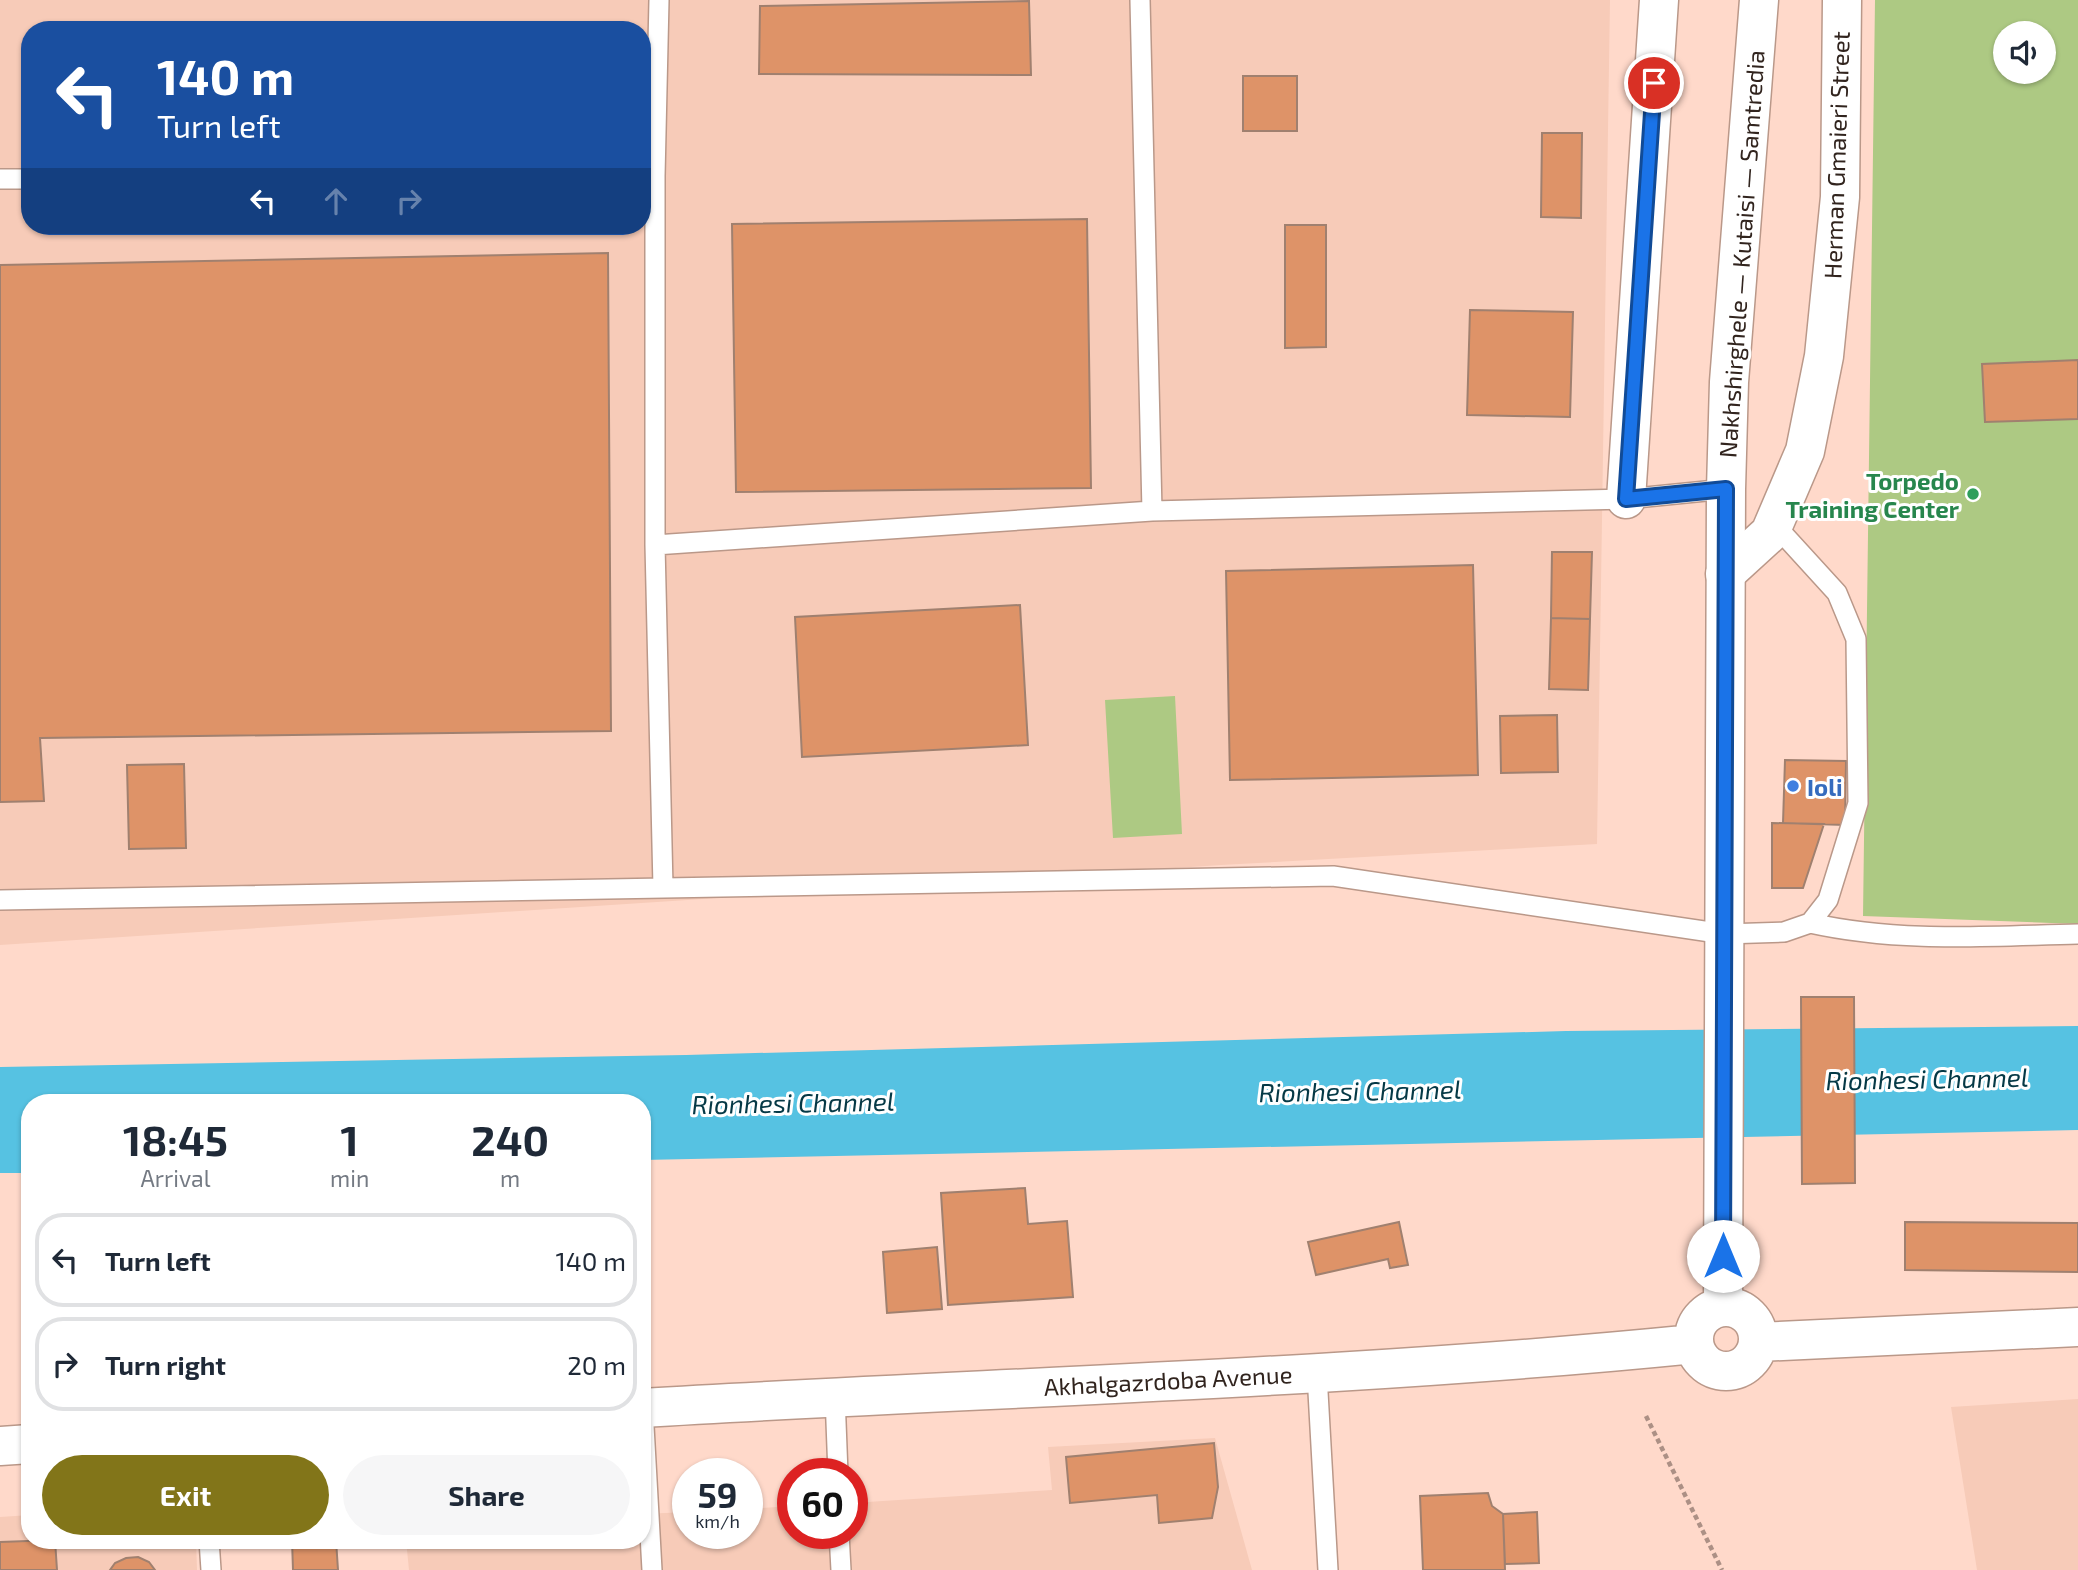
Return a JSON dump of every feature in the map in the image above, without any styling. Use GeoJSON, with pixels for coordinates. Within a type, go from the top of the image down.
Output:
{"type":"FeatureCollection","features":[{"type":"Feature","properties":{"kind":"main road"},"geometry":{"type":"LineString","coordinates":[[1626,499],[1660,0]]}},
{"type":"Feature","properties":{"kind":"main road","name":"Nakhshirghele — Kutaisi — Samtredia"},"geometry":{"type":"LineString","coordinates":[[1723,1307],[1726,489],[1729,382],[1759,0]]}},
{"type":"Feature","properties":{"kind":"main road","name":"Herman Gmaieri Street"},"geometry":{"type":"LineString","coordinates":[[1725,574],[1770,533],[1805,451],[1824,356],[1840,197],[1842,0]]}},
{"type":"Feature","properties":{"kind":"main road"},"geometry":{"type":"LineString","coordinates":[[1723,1307],[1738,1308],[1747,1314],[1754,1322],[1759,1342],[1756,1352],[1742,1367],[1722,1371],[1703,1362],[1693,1344],[1694,1334],[1702,1317],[1709,1311],[1723,1307]]}},
{"type":"Feature","properties":{"kind":"main road"},"geometry":{"type":"LineString","coordinates":[[1759,1342],[2078,1327]]}},
{"type":"Feature","properties":{"kind":"main road","name":"Akhalgazrdoba Avenue"},"geometry":{"type":"LineString","coordinates":[[651,1408],[835,1396],[1317,1374],[1693,1344]]}},
{"type":"Feature","properties":{"kind":"main road"},"geometry":{"type":"LineString","coordinates":[[0,1446],[21,1445]]}},
{"type":"Feature","properties":{"kind":"lane"},"geometry":{"type":"LineString","coordinates":[[651,128],[659,0]]}},
{"type":"Feature","properties":{"kind":"lane"},"geometry":{"type":"LineString","coordinates":[[1140,0],[1152,511]]}},
{"type":"Feature","properties":{"kind":"lane"},"geometry":{"type":"LineString","coordinates":[[0,179],[21,179]]}},
{"type":"Feature","properties":{"kind":"lane"},"geometry":{"type":"LineString","coordinates":[[649,235],[663,887]]}},
{"type":"Feature","properties":{"kind":"lane"},"geometry":{"type":"LineString","coordinates":[[655,545],[1152,511],[1626,499],[1726,489]]}},
{"type":"Feature","properties":{"kind":"lane"},"geometry":{"type":"LineString","coordinates":[[1774,524],[1837,593],[1856,639],[1858,803],[1828,900],[1810,923]]}},
{"type":"Feature","properties":{"kind":"lane"},"geometry":{"type":"LineString","coordinates":[[0,900],[1333,876],[1724,934],[1784,932],[1810,923],[1848,931],[1930,938],[2078,934]]}},
{"type":"Feature","properties":{"kind":"lane"},"geometry":{"type":"LineString","coordinates":[[1317,1374],[1328,1570]]}},
{"type":"Feature","properties":{"kind":"lane"},"geometry":{"type":"LineString","coordinates":[[835,1396],[837,1458]]}},
{"type":"Feature","properties":{"kind":"lane"},"geometry":{"type":"LineString","coordinates":[[210,1549],[211,1570]]}},
{"type":"Feature","properties":{"kind":"lane"},"geometry":{"type":"LineString","coordinates":[[651,1549],[652,1570]]}},
{"type":"Feature","properties":{"kind":"lane"},"geometry":{"type":"LineString","coordinates":[[840,1549],[841,1570]]}},
{"type":"Feature","properties":{"kind":"path"},"geometry":{"type":"LineString","coordinates":[[1646,1416],[1722,1570]]}},
{"type":"Feature","properties":{"kind":"shaded area"},"geometry":{"type":"Polygon","coordinates":[[[0,0],[1610,0],[1597,844],[1221,865],[0,945],[0,0]]]}},
{"type":"Feature","properties":{"kind":"shaded area"},"geometry":{"type":"Polygon","coordinates":[[[2078,1399],[2078,1570],[1977,1570],[1951,1407],[2078,1399]]]}},
{"type":"Feature","properties":{"kind":"shaded area"},"geometry":{"type":"Polygon","coordinates":[[[1215,1438],[1252,1570],[409,1570],[407,1549],[651,1549],[651,1514],[672,1513],[672,1549],[763,1549],[763,1508],[777,1507],[777,1549],[868,1549],[868,1502],[1052,1490],[1048,1447],[1215,1438]]]}},
{"type":"Feature","properties":{"kind":"shaded area"},"geometry":{"type":"Polygon","coordinates":[[[21,1516],[21,1549],[196,1549],[197,1570],[0,1570],[0,1517],[21,1516]]]}},
{"type":"Feature","properties":{"kind":"green space","name":"Torpedo Training Center"},"geometry":{"type":"Polygon","coordinates":[[[1875,0],[2078,0],[2078,924],[1863,916],[1875,0]]]}},
{"type":"Feature","properties":{"kind":"green space"},"geometry":{"type":"Polygon","coordinates":[[[1175,696],[1182,834],[1113,838],[1105,700],[1175,696]]]}},
{"type":"Feature","properties":{"kind":"water","name":"Rionhesi Channel"},"geometry":{"type":"Polygon","coordinates":[[[2078,1026],[2078,1130],[651,1160],[651,1094],[21,1094],[21,1173],[0,1173],[0,1067],[686,1055],[1566,1031],[2078,1026]]]}},
{"type":"Feature","properties":{"kind":"building"},"geometry":{"type":"Polygon","coordinates":[[[1029,1],[1031,75],[759,74],[760,6],[1029,1]]]}},
{"type":"Feature","properties":{"kind":"building"},"geometry":{"type":"Polygon","coordinates":[[[1243,76],[1297,76],[1297,131],[1243,131],[1243,76]]]}},
{"type":"Feature","properties":{"kind":"building"},"geometry":{"type":"Polygon","coordinates":[[[1542,133],[1582,133],[1581,218],[1541,217],[1542,133]]]}},
{"type":"Feature","properties":{"kind":"building"},"geometry":{"type":"Polygon","coordinates":[[[1087,219],[1091,488],[736,492],[732,224],[1087,219]]]}},
{"type":"Feature","properties":{"kind":"building"},"geometry":{"type":"Polygon","coordinates":[[[1285,225],[1326,225],[1326,347],[1285,348],[1285,225]]]}},
{"type":"Feature","properties":{"kind":"building"},"geometry":{"type":"Polygon","coordinates":[[[608,253],[611,731],[40,738],[44,801],[0,802],[0,265],[608,253]]]}},
{"type":"Feature","properties":{"kind":"building"},"geometry":{"type":"Polygon","coordinates":[[[1470,310],[1573,312],[1570,417],[1467,415],[1470,310]]]}},
{"type":"Feature","properties":{"kind":"building"},"geometry":{"type":"Polygon","coordinates":[[[2078,360],[2078,419],[1985,422],[1982,364],[2078,360]]]}},
{"type":"Feature","properties":{"kind":"building"},"geometry":{"type":"Polygon","coordinates":[[[1552,552],[1592,552],[1590,619],[1551,618],[1552,552]]]}},
{"type":"Feature","properties":{"kind":"building"},"geometry":{"type":"Polygon","coordinates":[[[1473,565],[1478,775],[1230,780],[1226,571],[1473,565]]]}},
{"type":"Feature","properties":{"kind":"building"},"geometry":{"type":"Polygon","coordinates":[[[1020,605],[1028,745],[802,757],[795,617],[1020,605]]]}},
{"type":"Feature","properties":{"kind":"building"},"geometry":{"type":"Polygon","coordinates":[[[1551,618],[1590,619],[1588,690],[1549,689],[1551,618]]]}},
{"type":"Feature","properties":{"kind":"building"},"geometry":{"type":"Polygon","coordinates":[[[1557,715],[1558,772],[1501,773],[1500,716],[1557,715]]]}},
{"type":"Feature","properties":{"kind":"building"},"geometry":{"type":"Polygon","coordinates":[[[1785,760],[1846,761],[1845,825],[1783,823],[1785,760]]]}},
{"type":"Feature","properties":{"kind":"building"},"geometry":{"type":"Polygon","coordinates":[[[184,764],[186,848],[129,849],[127,765],[184,764]]]}},
{"type":"Feature","properties":{"kind":"building"},"geometry":{"type":"Polygon","coordinates":[[[1772,823],[1824,824],[1803,888],[1772,888],[1772,823]]]}},
{"type":"Feature","properties":{"kind":"building"},"geometry":{"type":"Polygon","coordinates":[[[1801,997],[1854,997],[1855,1183],[1802,1184],[1801,997]]]}},
{"type":"Feature","properties":{"kind":"building"},"geometry":{"type":"Polygon","coordinates":[[[1025,1188],[1028,1224],[1067,1221],[1073,1297],[948,1305],[941,1193],[1025,1188]]]}},
{"type":"Feature","properties":{"kind":"building"},"geometry":{"type":"Polygon","coordinates":[[[1399,1222],[1408,1265],[1390,1268],[1388,1259],[1316,1275],[1308,1242],[1399,1222]]]}},
{"type":"Feature","properties":{"kind":"building"},"geometry":{"type":"Polygon","coordinates":[[[1905,1222],[2078,1223],[2078,1272],[1905,1270],[1905,1222]]]}},
{"type":"Feature","properties":{"kind":"building"},"geometry":{"type":"Polygon","coordinates":[[[937,1247],[942,1309],[887,1313],[883,1252],[937,1247]]]}},
{"type":"Feature","properties":{"kind":"building"},"geometry":{"type":"Polygon","coordinates":[[[1214,1443],[1218,1487],[1212,1518],[1159,1523],[1157,1495],[1070,1503],[1066,1457],[1214,1443]]]}},
{"type":"Feature","properties":{"kind":"building"},"geometry":{"type":"Polygon","coordinates":[[[1488,1493],[1492,1506],[1503,1514],[1505,1570],[1423,1570],[1420,1496],[1488,1493]]]}},
{"type":"Feature","properties":{"kind":"building"},"geometry":{"type":"Polygon","coordinates":[[[1537,1512],[1539,1563],[1505,1564],[1503,1514],[1537,1512]]]}},
{"type":"Feature","properties":{"kind":"building"},"geometry":{"type":"Polygon","coordinates":[[[21,1541],[21,1549],[56,1549],[57,1570],[0,1570],[0,1542],[21,1541]]]}},
{"type":"Feature","properties":{"kind":"building"},"geometry":{"type":"Polygon","coordinates":[[[292,1549],[337,1549],[338,1570],[293,1570],[292,1549]]]}},
{"type":"Feature","properties":{"kind":"building"},"geometry":{"type":"Polygon","coordinates":[[[138,1557],[149,1562],[155,1570],[110,1570],[115,1563],[138,1557]]]}},
{"type":"Feature","properties":{"kind":"place","name":"Torpedo Training Center"},"geometry":{"type":"Point","coordinates":[1973,494]}},
{"type":"Feature","properties":{"kind":"place","name":"Ioli"},"geometry":{"type":"Point","coordinates":[1793,786]}},
{"type":"Feature","properties":{"kind":"route"},"geometry":{"type":"LineString","coordinates":[[1654,83],[1626,499],[1726,489],[1723,1256]]}}]}
